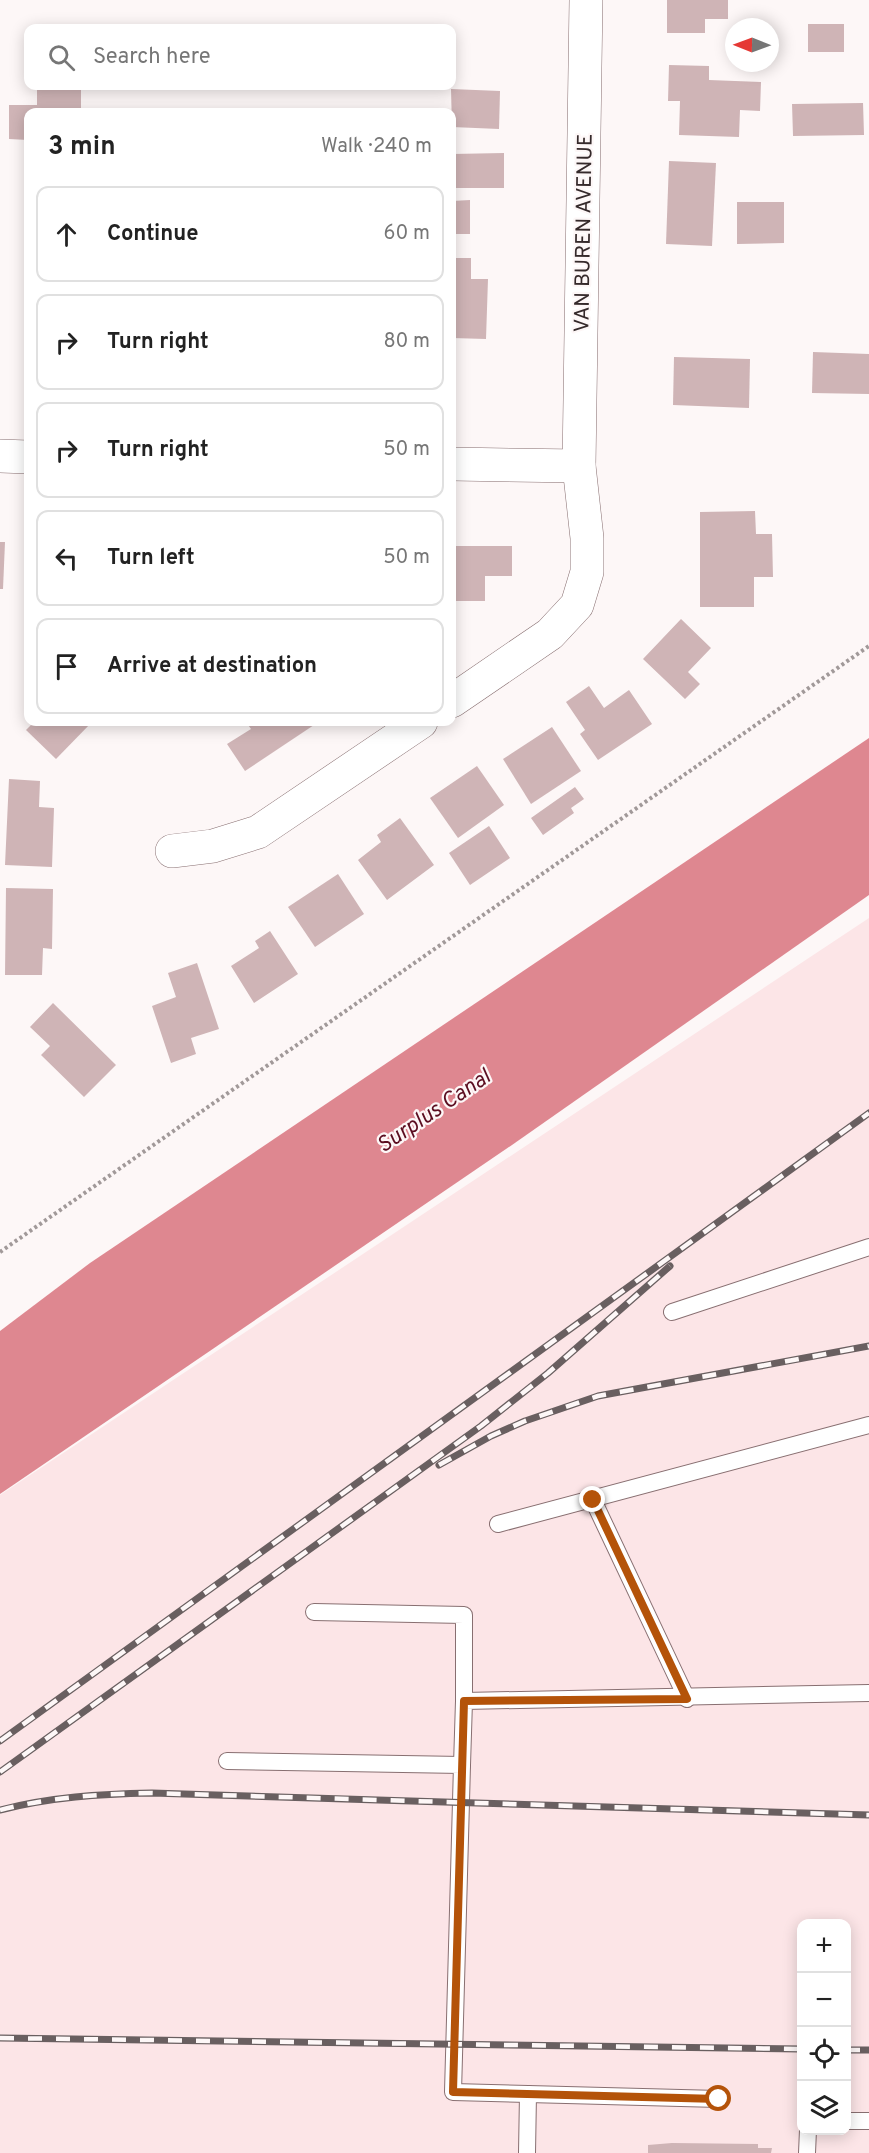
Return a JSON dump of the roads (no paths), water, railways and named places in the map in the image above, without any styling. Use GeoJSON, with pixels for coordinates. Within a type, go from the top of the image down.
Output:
{"type":"FeatureCollection","features":[{"type":"Feature","properties":{"kind":"street","name":"VAN BUREN AVENUE"},"geometry":{"type":"LineString","coordinates":[[456,697],[550,634],[578,605],[587,572],[587,538],[579,466],[586,0]]}},
{"type":"Feature","properties":{"kind":"street"},"geometry":{"type":"LineString","coordinates":[[0,456],[24,457]]}},
{"type":"Feature","properties":{"kind":"street"},"geometry":{"type":"LineString","coordinates":[[456,464],[579,466]]}},
{"type":"Feature","properties":{"kind":"street"},"geometry":{"type":"LineString","coordinates":[[172,851],[213,846],[258,832],[415,726]]}},
{"type":"Feature","properties":{"kind":"lane"},"geometry":{"type":"LineString","coordinates":[[672,1312],[869,1247]]}},
{"type":"Feature","properties":{"kind":"lane"},"geometry":{"type":"LineString","coordinates":[[498,1524],[869,1425]]}},
{"type":"Feature","properties":{"kind":"lane"},"geometry":{"type":"LineString","coordinates":[[593,1500],[687,1699]]}},
{"type":"Feature","properties":{"kind":"lane"},"geometry":{"type":"LineString","coordinates":[[314,1612],[464,1615],[464,1701],[453,2092],[719,2099]]}},
{"type":"Feature","properties":{"kind":"lane"},"geometry":{"type":"LineString","coordinates":[[464,1701],[687,1699],[869,1693]]}},
{"type":"Feature","properties":{"kind":"lane"},"geometry":{"type":"LineString","coordinates":[[227,1761],[462,1765]]}},
{"type":"Feature","properties":{"kind":"lane"},"geometry":{"type":"LineString","coordinates":[[527,2153],[528,2094]]}},
{"type":"Feature","properties":{"kind":"lane"},"geometry":{"type":"LineString","coordinates":[[851,2121],[869,2121]]}},
{"type":"Feature","properties":{"kind":"lane"},"geometry":{"type":"LineString","coordinates":[[807,2153],[808,2135]]}},
{"type":"Feature","properties":{"kind":"water","name":"Surplus Canal"},"geometry":{"type":"Polygon","coordinates":[[[869,738],[869,895],[512,1145],[0,1494],[0,1331],[90,1263],[869,738]]]}},
{"type":"Feature","properties":{"kind":"railway"},"geometry":{"type":"LineString","coordinates":[[0,1741],[869,1113]]}},
{"type":"Feature","properties":{"kind":"railway"},"geometry":{"type":"LineString","coordinates":[[0,1772],[481,1426],[548,1373],[670,1266]]}},
{"type":"Feature","properties":{"kind":"railway"},"geometry":{"type":"LineString","coordinates":[[439,1465],[491,1436],[525,1421],[598,1396],[869,1346]]}},
{"type":"Feature","properties":{"kind":"railway"},"geometry":{"type":"LineString","coordinates":[[0,1810],[75,1797],[152,1793],[869,1815]]}},
{"type":"Feature","properties":{"kind":"railway"},"geometry":{"type":"LineString","coordinates":[[0,2038],[797,2049]]}},
{"type":"Feature","properties":{"kind":"railway"},"geometry":{"type":"LineString","coordinates":[[851,2050],[869,2050]]}}]}
